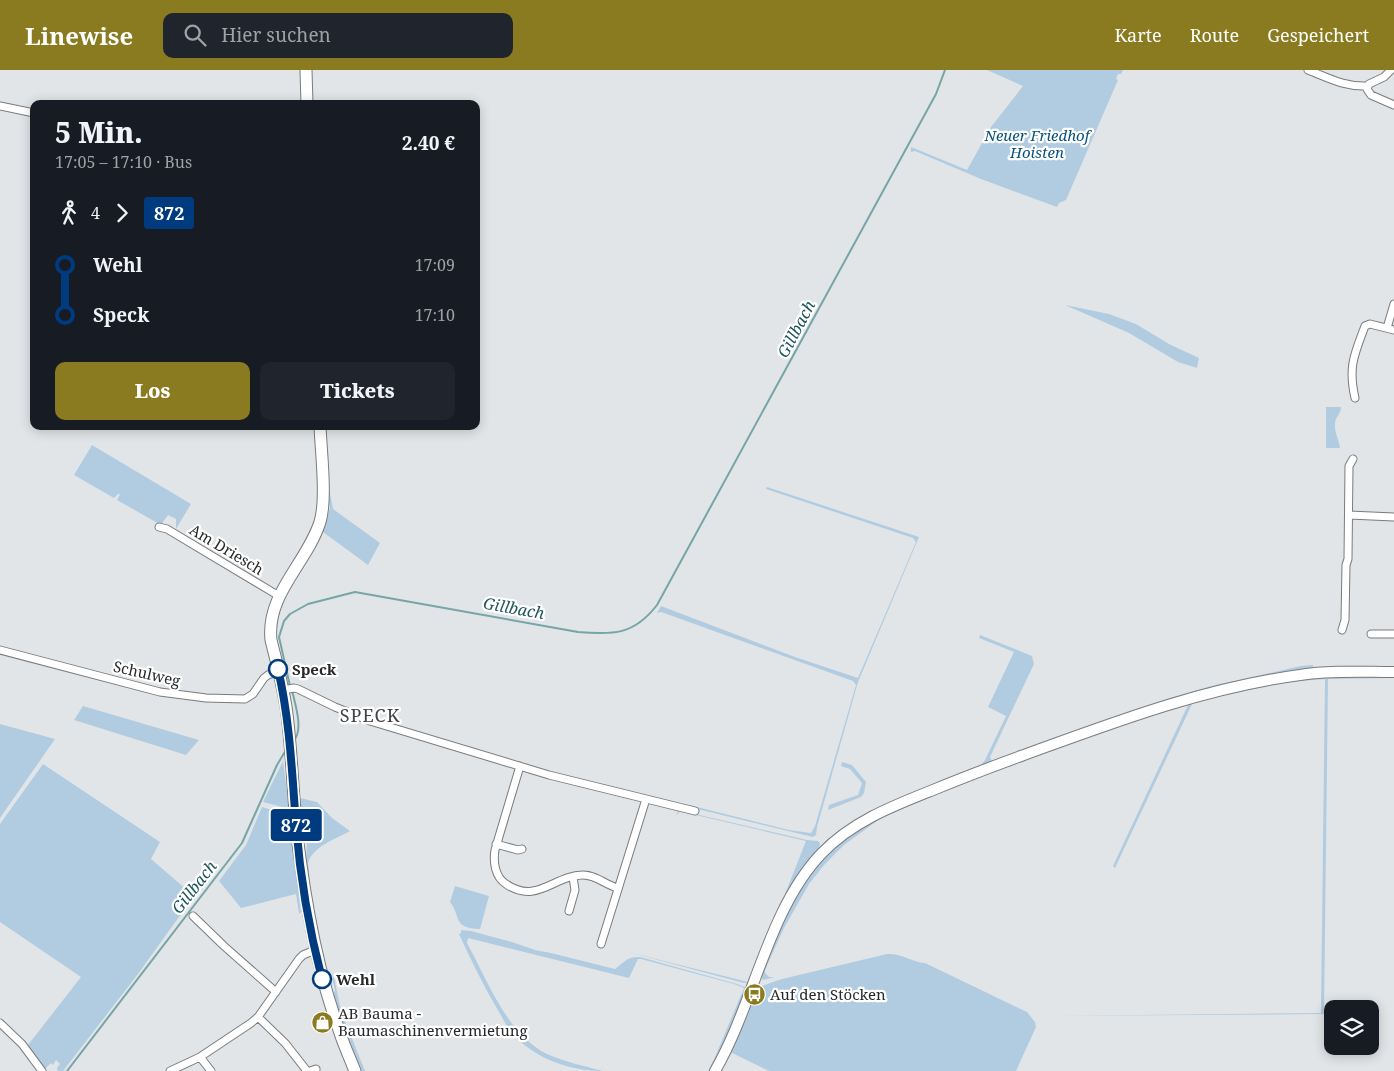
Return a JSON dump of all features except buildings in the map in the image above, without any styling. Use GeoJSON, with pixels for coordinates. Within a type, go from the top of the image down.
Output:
{"type":"FeatureCollection","features":[{"type":"Feature","properties":{"kind":"main road"},"geometry":{"type":"LineString","coordinates":[[306,70],[307,100]]}},
{"type":"Feature","properties":{"kind":"main road"},"geometry":{"type":"LineString","coordinates":[[320,430],[322,509],[320,520],[305,553],[279,596],[270,629],[278,671],[289,689],[290,746],[295,810],[305,841],[304,884],[315,950],[330,1005],[343,1043],[356,1071]]}},
{"type":"Feature","properties":{"kind":"main road"},"geometry":{"type":"LineString","coordinates":[[715,1071],[735,1029],[781,917],[801,880],[822,853],[849,830],[875,814],[988,768],[1144,712],[1194,697],[1298,675],[1326,672],[1394,672]]}},
{"type":"Feature","properties":{"kind":"street"},"geometry":{"type":"LineString","coordinates":[[1308,70],[1344,85],[1367,86],[1384,77],[1391,70]]}},
{"type":"Feature","properties":{"kind":"street"},"geometry":{"type":"LineString","coordinates":[[1367,86],[1368,92],[1371,95],[1394,105]]}},
{"type":"Feature","properties":{"kind":"street"},"geometry":{"type":"LineString","coordinates":[[0,106],[30,112]]}},
{"type":"Feature","properties":{"kind":"street"},"geometry":{"type":"LineString","coordinates":[[1355,398],[1351,378],[1352,363],[1365,326],[1370,324],[1390,329],[1394,304]]}},
{"type":"Feature","properties":{"kind":"street"},"geometry":{"type":"LineString","coordinates":[[1342,630],[1345,620],[1346,565],[1348,559],[1348,466],[1354,459]]}},
{"type":"Feature","properties":{"kind":"street"},"geometry":{"type":"LineString","coordinates":[[1349,515],[1394,517]]}},
{"type":"Feature","properties":{"kind":"street","name":"Am Driesch"},"geometry":{"type":"LineString","coordinates":[[159,527],[167,529],[279,596]]}},
{"type":"Feature","properties":{"kind":"street"},"geometry":{"type":"LineString","coordinates":[[1371,634],[1394,634]]}},
{"type":"Feature","properties":{"kind":"street","name":"Schulweg"},"geometry":{"type":"LineString","coordinates":[[0,650],[160,692],[201,698],[245,699],[253,694],[264,678],[278,671]]}},
{"type":"Feature","properties":{"kind":"street"},"geometry":{"type":"LineString","coordinates":[[289,689],[370,721],[549,775],[695,811]]}},
{"type":"Feature","properties":{"kind":"street"},"geometry":{"type":"LineString","coordinates":[[520,766],[496,844],[494,858],[496,869],[503,882],[522,891],[535,891],[572,876],[584,875],[595,877],[618,888]]}},
{"type":"Feature","properties":{"kind":"street"},"geometry":{"type":"LineString","coordinates":[[601,944],[646,799]]}},
{"type":"Feature","properties":{"kind":"street"},"geometry":{"type":"LineString","coordinates":[[496,844],[522,850]]}},
{"type":"Feature","properties":{"kind":"street"},"geometry":{"type":"LineString","coordinates":[[569,911],[575,890],[572,876]]}},
{"type":"Feature","properties":{"kind":"street"},"geometry":{"type":"LineString","coordinates":[[193,916],[276,992]]}},
{"type":"Feature","properties":{"kind":"street"},"geometry":{"type":"LineString","coordinates":[[170,1071],[200,1057],[237,1034],[258,1017],[299,958],[315,950]]}},
{"type":"Feature","properties":{"kind":"street"},"geometry":{"type":"LineString","coordinates":[[258,1017],[311,1070]]}},
{"type":"Feature","properties":{"kind":"street"},"geometry":{"type":"LineString","coordinates":[[0,1023],[22,1044],[42,1071]]}},
{"type":"Feature","properties":{"kind":"street"},"geometry":{"type":"LineString","coordinates":[[200,1057],[211,1071]]}},
{"type":"Feature","properties":{"kind":"green space","name":"Neuer Friedhof Hoisten"},"geometry":{"type":"Polygon","coordinates":[[[987,70],[1123,70],[1121,74],[1118,74],[1116,79],[1118,80],[1066,200],[1059,203],[1057,207],[981,179],[915,151],[911,152],[911,147],[967,170],[991,127],[1023,86],[987,70]]]}},
{"type":"Feature","properties":{"kind":"green space"},"geometry":{"type":"Polygon","coordinates":[[[1065,305],[1109,314],[1136,324],[1169,344],[1199,358],[1197,368],[1178,362],[1129,333],[1065,305]]]}},
{"type":"Feature","properties":{"kind":"green space"},"geometry":{"type":"Polygon","coordinates":[[[1326,407],[1341,407],[1335,426],[1340,448],[1326,448],[1326,407]]]}},
{"type":"Feature","properties":{"kind":"green space"},"geometry":{"type":"Polygon","coordinates":[[[323,430],[326,430],[328,483],[333,509],[380,543],[368,565],[323,532],[330,508],[327,493],[323,430]]]}},
{"type":"Feature","properties":{"kind":"green space"},"geometry":{"type":"Polygon","coordinates":[[[92,445],[191,504],[176,529],[176,519],[168,515],[161,525],[117,500],[120,494],[114,498],[74,475],[92,445]]]}},
{"type":"Feature","properties":{"kind":"green space"},"geometry":{"type":"Polygon","coordinates":[[[767,487],[919,537],[858,682],[816,835],[813,837],[689,807],[689,805],[789,830],[811,833],[815,826],[856,685],[853,681],[661,612],[657,613],[661,606],[795,657],[858,678],[916,542],[913,538],[766,489],[767,487]]]}},
{"type":"Feature","properties":{"kind":"green space"},"geometry":{"type":"Polygon","coordinates":[[[980,635],[1032,656],[1034,664],[990,757],[992,761],[1173,697],[1211,686],[1301,666],[1313,665],[1314,670],[1212,690],[907,797],[906,795],[981,765],[1006,716],[988,707],[1014,652],[979,638],[980,635]]]}},
{"type":"Feature","properties":{"kind":"green space"},"geometry":{"type":"Polygon","coordinates":[[[1324,676],[1327,679],[1330,676],[1394,676],[1394,678],[1328,679],[1324,1014],[1049,1016],[1321,1013],[1325,679],[1288,682],[1193,702],[1115,868],[1113,866],[1189,703],[1147,715],[955,786],[881,818],[844,845],[809,884],[784,928],[765,970],[769,977],[775,977],[763,980],[760,975],[786,916],[811,874],[833,849],[846,838],[876,819],[907,804],[988,772],[1160,710],[1187,702],[1190,703],[1193,700],[1258,685],[1324,676]]]}},
{"type":"Feature","properties":{"kind":"green space"},"geometry":{"type":"Polygon","coordinates":[[[83,706],[199,740],[186,755],[74,720],[83,706]]]}},
{"type":"Feature","properties":{"kind":"green space"},"geometry":{"type":"Polygon","coordinates":[[[0,724],[55,739],[0,818],[0,724]]]}},
{"type":"Feature","properties":{"kind":"green space"},"geometry":{"type":"Polygon","coordinates":[[[283,761],[289,807],[286,808],[263,802],[283,761]]]}},
{"type":"Feature","properties":{"kind":"green space"},"geometry":{"type":"Polygon","coordinates":[[[842,762],[852,765],[866,782],[864,793],[861,797],[828,810],[829,805],[858,795],[862,783],[850,769],[841,766],[842,762]]]}},
{"type":"Feature","properties":{"kind":"green space"},"geometry":{"type":"Polygon","coordinates":[[[43,764],[160,842],[151,859],[194,896],[138,974],[63,1071],[58,1071],[57,1068],[60,1064],[56,1060],[53,1065],[51,1063],[45,1069],[28,1045],[81,977],[0,922],[0,824],[43,764]]]}},
{"type":"Feature","properties":{"kind":"green space"},"geometry":{"type":"Polygon","coordinates":[[[300,798],[317,802],[332,818],[350,831],[320,848],[308,863],[314,924],[306,862],[307,839],[301,822],[300,798]]]}},
{"type":"Feature","properties":{"kind":"green space"},"geometry":{"type":"Polygon","coordinates":[[[262,807],[289,815],[301,913],[299,913],[296,894],[241,908],[219,881],[246,845],[262,807]]]}},
{"type":"Feature","properties":{"kind":"green space"},"geometry":{"type":"Polygon","coordinates":[[[678,810],[820,843],[817,852],[793,885],[781,907],[751,982],[744,983],[624,951],[748,982],[752,977],[806,841],[680,811],[676,816],[678,810]]]}},
{"type":"Feature","properties":{"kind":"green space"},"geometry":{"type":"Polygon","coordinates":[[[455,886],[489,896],[480,929],[465,927],[461,924],[450,902],[455,886]]]}},
{"type":"Feature","properties":{"kind":"green space"},"geometry":{"type":"Polygon","coordinates":[[[461,930],[615,969],[629,959],[640,957],[747,988],[712,1071],[708,1071],[744,988],[641,959],[638,959],[629,978],[468,938],[467,943],[491,989],[509,1020],[520,1034],[547,1054],[568,1062],[603,1071],[577,1069],[541,1056],[511,1032],[473,964],[459,934],[461,930]]]}},
{"type":"Feature","properties":{"kind":"green space"},"geometry":{"type":"Polygon","coordinates":[[[887,954],[925,963],[1027,1012],[1035,1022],[1036,1027],[1016,1071],[769,1071],[730,1052],[757,988],[782,979],[887,954]]]}},
{"type":"Feature","properties":{"kind":"green space"},"geometry":{"type":"Polygon","coordinates":[[[334,977],[341,1011],[365,1071],[359,1071],[335,1005],[335,990],[332,978],[334,977]]]}},
{"type":"Feature","properties":{"kind":"waterway","name":"Gillbach"},"geometry":{"type":"LineString","coordinates":[[290,686],[279,637],[284,621],[290,614],[308,604],[355,592],[578,632],[612,633],[622,631],[631,628],[648,615],[657,605],[936,94],[945,70]]}},
{"type":"Feature","properties":{"kind":"waterway","name":"Gillbach"},"geometry":{"type":"LineString","coordinates":[[292,690],[298,722],[295,739]]}},
{"type":"Feature","properties":{"kind":"waterway","name":"Gillbach"},"geometry":{"type":"LineString","coordinates":[[67,1071],[242,843],[277,765],[286,750]]}},
{"type":"Feature","properties":{"kind":"bus line","name":"872"},"geometry":{"type":"LineString","coordinates":[[278,669],[287,714],[300,859],[311,929],[322,979]]}},
{"type":"Feature","properties":{"kind":"place","name":"Speck"},"geometry":{"type":"Point","coordinates":[278,669]}},
{"type":"Feature","properties":{"kind":"place","name":"Wehl"},"geometry":{"type":"Point","coordinates":[322,979]}},
{"type":"Feature","properties":{"kind":"place","name":"Auf den Stöcken"},"geometry":{"type":"Point","coordinates":[754,994]}},
{"type":"Feature","properties":{"kind":"place","name":"AB Bauma - Baumaschinenvermietung"},"geometry":{"type":"Point","coordinates":[322,1022]}},
{"type":"Feature","properties":{"kind":"district","name":"SPECK"},"geometry":{"type":"Point","coordinates":[370,715]}}]}
